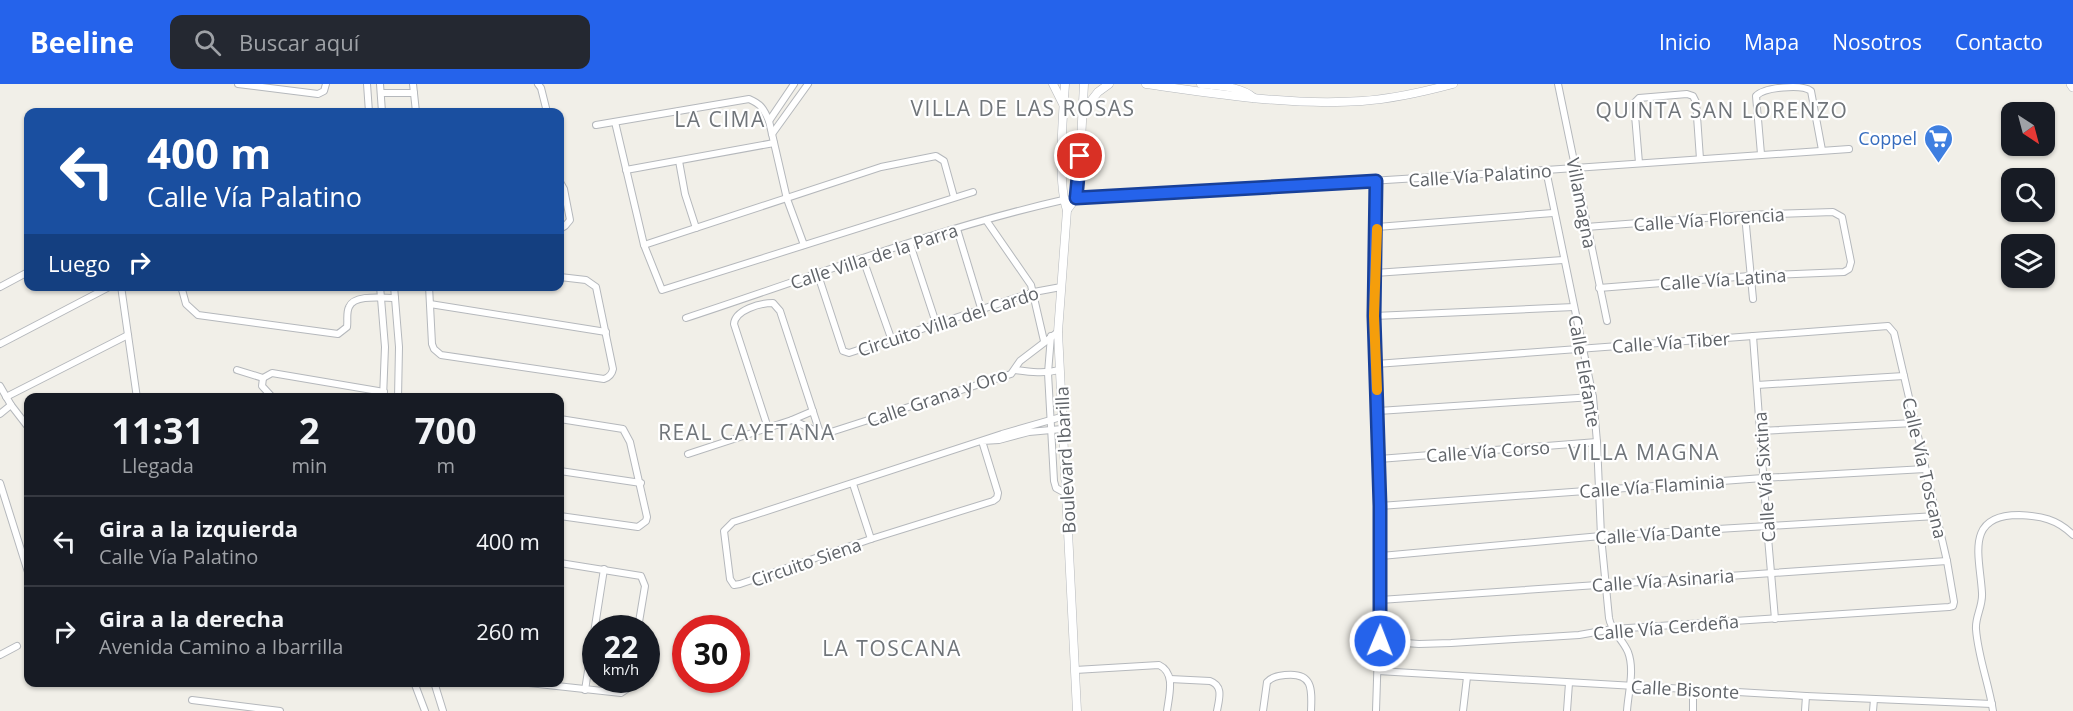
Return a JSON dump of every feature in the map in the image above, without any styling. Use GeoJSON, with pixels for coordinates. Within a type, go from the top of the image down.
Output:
{"type":"FeatureCollection","features":[{"type":"Feature","properties":{"kind":"street"},"geometry":{"type":"LineString","coordinates":[[238,84],[318,94],[324,91],[326,84]]}},
{"type":"Feature","properties":{"kind":"street"},"geometry":{"type":"LineString","coordinates":[[367,84],[369,108]]}},
{"type":"Feature","properties":{"kind":"street"},"geometry":{"type":"LineString","coordinates":[[380,84],[382,108]]}},
{"type":"Feature","properties":{"kind":"street"},"geometry":{"type":"LineString","coordinates":[[413,84],[416,108]]}},
{"type":"Feature","properties":{"kind":"street"},"geometry":{"type":"LineString","coordinates":[[538,84],[546,108]]}},
{"type":"Feature","properties":{"kind":"street"},"geometry":{"type":"LineString","coordinates":[[768,121],[794,84]]}},
{"type":"Feature","properties":{"kind":"street"},"geometry":{"type":"LineString","coordinates":[[772,134],[808,84]]}},
{"type":"Feature","properties":{"kind":"street"},"geometry":{"type":"LineString","coordinates":[[1053,84],[1064,108]]}},
{"type":"Feature","properties":{"kind":"street"},"geometry":{"type":"LineString","coordinates":[[1063,200],[1065,84]]}},
{"type":"Feature","properties":{"kind":"street"},"geometry":{"type":"LineString","coordinates":[[1067,210],[1076,198],[1084,84]]}},
{"type":"Feature","properties":{"kind":"street"},"geometry":{"type":"LineString","coordinates":[[1082,112],[1098,92],[1109,84]]}},
{"type":"Feature","properties":{"kind":"street"},"geometry":{"type":"LineString","coordinates":[[1146,84],[1254,99],[1296,102],[1392,98],[1453,84]]}},
{"type":"Feature","properties":{"kind":"street"},"geometry":{"type":"LineString","coordinates":[[1201,84],[1238,90],[1249,94],[1254,99]]}},
{"type":"Feature","properties":{"kind":"street","name":"Villamagna"},"geometry":{"type":"LineString","coordinates":[[1558,84],[1606,321]]}},
{"type":"Feature","properties":{"kind":"street"},"geometry":{"type":"LineString","coordinates":[[1761,154],[1756,96],[1762,90],[1784,88],[1806,87],[1811,91],[1822,150]]}},
{"type":"Feature","properties":{"kind":"street"},"geometry":{"type":"LineString","coordinates":[[381,93],[414,93]]}},
{"type":"Feature","properties":{"kind":"street"},"geometry":{"type":"LineString","coordinates":[[1639,164],[1634,103],[1640,98],[1687,94],[1693,96],[1696,102],[1700,159]]}},
{"type":"Feature","properties":{"kind":"street"},"geometry":{"type":"LineString","coordinates":[[596,125],[749,99],[760,104],[768,121],[787,198],[804,245]]}},
{"type":"Feature","properties":{"kind":"street"},"geometry":{"type":"LineString","coordinates":[[615,122],[644,244],[660,288],[666,290],[973,192]]}},
{"type":"Feature","properties":{"kind":"street"},"geometry":{"type":"LineString","coordinates":[[626,170],[774,143]]}},
{"type":"Feature","properties":{"kind":"street","name":"Calle Vía Palatino"},"geometry":{"type":"LineString","coordinates":[[1063,200],[1546,171],[1849,149]]}},
{"type":"Feature","properties":{"kind":"street"},"geometry":{"type":"LineString","coordinates":[[644,244],[881,167],[936,156],[944,161],[954,197]]}},
{"type":"Feature","properties":{"kind":"street"},"geometry":{"type":"LineString","coordinates":[[679,161],[685,194],[696,228]]}},
{"type":"Feature","properties":{"kind":"street","name":"Calle Elefante"},"geometry":{"type":"LineString","coordinates":[[1546,171],[1593,397],[1601,536],[1609,618],[1630,660],[1627,711]]}},
{"type":"Feature","properties":{"kind":"street"},"geometry":{"type":"LineString","coordinates":[[1376,181],[1374,316],[1381,556],[1376,711]]}},
{"type":"Feature","properties":{"kind":"street"},"geometry":{"type":"LineString","coordinates":[[564,189],[569,223],[564,226]]}},
{"type":"Feature","properties":{"kind":"street","name":"Boulevard Ibarilla"},"geometry":{"type":"LineString","coordinates":[[1063,200],[1067,210],[1061,287],[1054,334],[1059,370],[1067,494],[1077,711]]}},
{"type":"Feature","properties":{"kind":"street","name":"Calle Villa de la Parra"},"geometry":{"type":"LineString","coordinates":[[686,318],[957,229],[1063,200]]}},
{"type":"Feature","properties":{"kind":"street","name":"Calle Vía Florencia"},"geometry":{"type":"LineString","coordinates":[[1586,227],[1745,215],[1833,212],[1839,214],[1843,221],[1851,262],[1847,270]]}},
{"type":"Feature","properties":{"kind":"street"},"geometry":{"type":"LineString","coordinates":[[1377,227],[1553,213]]}},
{"type":"Feature","properties":{"kind":"street"},"geometry":{"type":"LineString","coordinates":[[1745,215],[1753,299]]}},
{"type":"Feature","properties":{"kind":"street"},"geometry":{"type":"LineString","coordinates":[[987,220],[1034,292],[1044,341]]}},
{"type":"Feature","properties":{"kind":"street"},"geometry":{"type":"LineString","coordinates":[[957,229],[981,308]]}},
{"type":"Feature","properties":{"kind":"street"},"geometry":{"type":"LineString","coordinates":[[910,244],[936,323]]}},
{"type":"Feature","properties":{"kind":"street"},"geometry":{"type":"LineString","coordinates":[[863,259],[891,338]]}},
{"type":"Feature","properties":{"kind":"street"},"geometry":{"type":"LineString","coordinates":[[1375,273],[1563,260]]}},
{"type":"Feature","properties":{"kind":"street","name":"Calle Vía Latina"},"geometry":{"type":"LineString","coordinates":[[1599,288],[1847,270]]}},
{"type":"Feature","properties":{"kind":"street"},"geometry":{"type":"LineString","coordinates":[[0,287],[24,274]]}},
{"type":"Feature","properties":{"kind":"street","name":"Circuito Villa del Cardo"},"geometry":{"type":"LineString","coordinates":[[818,275],[843,351],[849,353],[981,308],[1034,292],[1061,287]]}},
{"type":"Feature","properties":{"kind":"street"},"geometry":{"type":"LineString","coordinates":[[429,291],[432,344],[444,357],[604,379],[612,374],[613,369],[597,293],[591,283],[564,278]]}},
{"type":"Feature","properties":{"kind":"street"},"geometry":{"type":"LineString","coordinates":[[0,344],[101,291]]}},
{"type":"Feature","properties":{"kind":"street"},"geometry":{"type":"LineString","coordinates":[[123,291],[137,393]]}},
{"type":"Feature","properties":{"kind":"street"},"geometry":{"type":"LineString","coordinates":[[183,291],[186,304],[198,315],[338,334],[347,327],[348,309],[351,303],[362,299],[395,298]]}},
{"type":"Feature","properties":{"kind":"street"},"geometry":{"type":"LineString","coordinates":[[380,291],[385,347],[383,393]]}},
{"type":"Feature","properties":{"kind":"street"},"geometry":{"type":"LineString","coordinates":[[394,291],[399,347],[398,393]]}},
{"type":"Feature","properties":{"kind":"street"},"geometry":{"type":"LineString","coordinates":[[768,428],[734,319],[740,313],[773,303],[780,311],[820,433]]}},
{"type":"Feature","properties":{"kind":"street"},"geometry":{"type":"LineString","coordinates":[[430,304],[606,332]]}},
{"type":"Feature","properties":{"kind":"street"},"geometry":{"type":"LineString","coordinates":[[1374,316],[1574,307]]}},
{"type":"Feature","properties":{"kind":"street","name":"Calle Vía Tiber"},"geometry":{"type":"LineString","coordinates":[[1376,364],[1886,326],[1893,330]]}},
{"type":"Feature","properties":{"kind":"street","name":"Calle Vía Toscana"},"geometry":{"type":"LineString","coordinates":[[1893,330],[1947,561],[1953,606]]}},
{"type":"Feature","properties":{"kind":"street"},"geometry":{"type":"LineString","coordinates":[[1054,334],[1048,373],[1049,420],[1055,485],[1067,494]]}},
{"type":"Feature","properties":{"kind":"street","name":"Calle Grana y Oro"},"geometry":{"type":"LineString","coordinates":[[820,433],[831,432],[1011,374],[1020,361],[1054,334]]}},
{"type":"Feature","properties":{"kind":"street"},"geometry":{"type":"LineString","coordinates":[[6,397],[128,335]]}},
{"type":"Feature","properties":{"kind":"street","name":"Calle Vía Sixtina"},"geometry":{"type":"LineString","coordinates":[[1753,336],[1776,619]]}},
{"type":"Feature","properties":{"kind":"street"},"geometry":{"type":"LineString","coordinates":[[237,370],[263,378],[272,373],[373,393]]}},
{"type":"Feature","properties":{"kind":"street","name":"Calle Grana y Oro"},"geometry":{"type":"LineString","coordinates":[[1015,370],[1048,373],[1059,370]]}},
{"type":"Feature","properties":{"kind":"street"},"geometry":{"type":"LineString","coordinates":[[1757,385],[1904,376]]}},
{"type":"Feature","properties":{"kind":"street"},"geometry":{"type":"LineString","coordinates":[[263,378],[262,386],[268,393]]}},
{"type":"Feature","properties":{"kind":"street"},"geometry":{"type":"LineString","coordinates":[[0,386],[24,422]]}},
{"type":"Feature","properties":{"kind":"street"},"geometry":{"type":"LineString","coordinates":[[1378,411],[1593,397]]}},
{"type":"Feature","properties":{"kind":"street"},"geometry":{"type":"LineString","coordinates":[[0,414],[11,405]]}},
{"type":"Feature","properties":{"kind":"street"},"geometry":{"type":"LineString","coordinates":[[688,454],[813,411]]}},
{"type":"Feature","properties":{"kind":"street","name":"Circuito Siena"},"geometry":{"type":"LineString","coordinates":[[982,441],[998,493],[995,500],[740,584],[734,585],[730,579],[724,535],[729,525],[982,441],[1061,417]]}},
{"type":"Feature","properties":{"kind":"street"},"geometry":{"type":"LineString","coordinates":[[564,420],[617,427],[626,433],[647,517],[646,521],[638,527],[564,517]]}},
{"type":"Feature","properties":{"kind":"street"},"geometry":{"type":"LineString","coordinates":[[792,420],[820,433]]}},
{"type":"Feature","properties":{"kind":"street"},"geometry":{"type":"LineString","coordinates":[[1760,431],[1914,423]]}},
{"type":"Feature","properties":{"kind":"street","name":"Circuito Siena"},"geometry":{"type":"LineString","coordinates":[[982,441],[1029,432],[1062,429]]}},
{"type":"Feature","properties":{"kind":"street","name":"Calle Vía Corso"},"geometry":{"type":"LineString","coordinates":[[1379,459],[1597,442]]}},
{"type":"Feature","properties":{"kind":"street","name":"Calle Vía Flaminia"},"geometry":{"type":"LineString","coordinates":[[1380,506],[1763,478],[1925,469]]}},
{"type":"Feature","properties":{"kind":"street"},"geometry":{"type":"LineString","coordinates":[[564,472],[640,483]]}},
{"type":"Feature","properties":{"kind":"street"},"geometry":{"type":"LineString","coordinates":[[0,483],[24,559]]}},
{"type":"Feature","properties":{"kind":"street"},"geometry":{"type":"LineString","coordinates":[[853,484],[871,539]]}},
{"type":"Feature","properties":{"kind":"street"},"geometry":{"type":"LineString","coordinates":[[1993,708],[1977,638],[1976,620],[1983,595],[1977,542],[1980,534],[1994,519],[2009,515],[2044,517],[2056,521],[2073,535]]}},
{"type":"Feature","properties":{"kind":"street","name":"Calle Vía Dante"},"geometry":{"type":"LineString","coordinates":[[1381,556],[1601,536],[1936,516]]}},
{"type":"Feature","properties":{"kind":"street","name":"Calle Vía Asinaria"},"geometry":{"type":"LineString","coordinates":[[1380,600],[1947,561]]}},
{"type":"Feature","properties":{"kind":"street"},"geometry":{"type":"LineString","coordinates":[[564,564],[639,575],[644,579],[645,586],[640,615]]}},
{"type":"Feature","properties":{"kind":"street"},"geometry":{"type":"LineString","coordinates":[[597,615],[604,569]]}},
{"type":"Feature","properties":{"kind":"street","name":"Calle Vía Cerdeña"},"geometry":{"type":"LineString","coordinates":[[1380,641],[1419,644],[1451,643],[1953,606]]}},
{"type":"Feature","properties":{"kind":"street"},"geometry":{"type":"LineString","coordinates":[[0,655],[17,646]]}},
{"type":"Feature","properties":{"kind":"street"},"geometry":{"type":"LineString","coordinates":[[1075,670],[1159,664],[1166,669],[1170,679],[1167,711]]}},
{"type":"Feature","properties":{"kind":"street","name":"Calle Bisonte"},"geometry":{"type":"LineString","coordinates":[[1378,671],[1874,699],[1993,708]]}},
{"type":"Feature","properties":{"kind":"street"},"geometry":{"type":"LineString","coordinates":[[1263,711],[1266,682],[1276,676],[1293,674],[1302,676],[1310,684],[1311,711]]}},
{"type":"Feature","properties":{"kind":"street"},"geometry":{"type":"LineString","coordinates":[[1464,711],[1467,677]]}},
{"type":"Feature","properties":{"kind":"street"},"geometry":{"type":"LineString","coordinates":[[1170,679],[1216,683],[1220,689],[1217,711]]}},
{"type":"Feature","properties":{"kind":"street"},"geometry":{"type":"LineString","coordinates":[[1567,711],[1569,683]]}},
{"type":"Feature","properties":{"kind":"street"},"geometry":{"type":"LineString","coordinates":[[416,687],[425,711]]}},
{"type":"Feature","properties":{"kind":"street"},"geometry":{"type":"LineString","coordinates":[[436,687],[443,711]]}},
{"type":"Feature","properties":{"kind":"street"},"geometry":{"type":"LineString","coordinates":[[564,687],[582,690]]}},
{"type":"Feature","properties":{"kind":"street"},"geometry":{"type":"LineString","coordinates":[[1693,689],[1693,711]]}},
{"type":"Feature","properties":{"kind":"street"},"geometry":{"type":"LineString","coordinates":[[1806,696],[1806,711]]}},
{"type":"Feature","properties":{"kind":"street"},"geometry":{"type":"LineString","coordinates":[[1873,711],[1874,699]]}},
{"type":"Feature","properties":{"kind":"street"},"geometry":{"type":"LineString","coordinates":[[192,700],[228,708],[280,711]]}},
{"type":"Feature","properties":{"kind":"slow traffic"},"geometry":{"type":"LineString","coordinates":[[1377,229],[1374,316],[1377,390]]}},
{"type":"Feature","properties":{"kind":"place","name":"Coppel"},"geometry":{"type":"Point","coordinates":[1938,164]}},
{"type":"Feature","properties":{"kind":"district","name":"VILLA DE LAS ROSAS"},"geometry":{"type":"Point","coordinates":[1023,108]}},
{"type":"Feature","properties":{"kind":"district","name":"QUINTA SAN LORENZO"},"geometry":{"type":"Point","coordinates":[1722,110]}},
{"type":"Feature","properties":{"kind":"district","name":"LA CIMA"},"geometry":{"type":"Point","coordinates":[720,119]}},
{"type":"Feature","properties":{"kind":"district","name":"REAL CAYETANA"},"geometry":{"type":"Point","coordinates":[747,432]}},
{"type":"Feature","properties":{"kind":"district","name":"VILLA MAGNA"},"geometry":{"type":"Point","coordinates":[1644,452]}},
{"type":"Feature","properties":{"kind":"district","name":"LA TOSCANA"},"geometry":{"type":"Point","coordinates":[892,648]}},
{"type":"Feature","properties":{"kind":"route"},"geometry":{"type":"LineString","coordinates":[[1080,156],[1076,198],[1376,181],[1374,316],[1381,556],[1380,641]]}}]}
